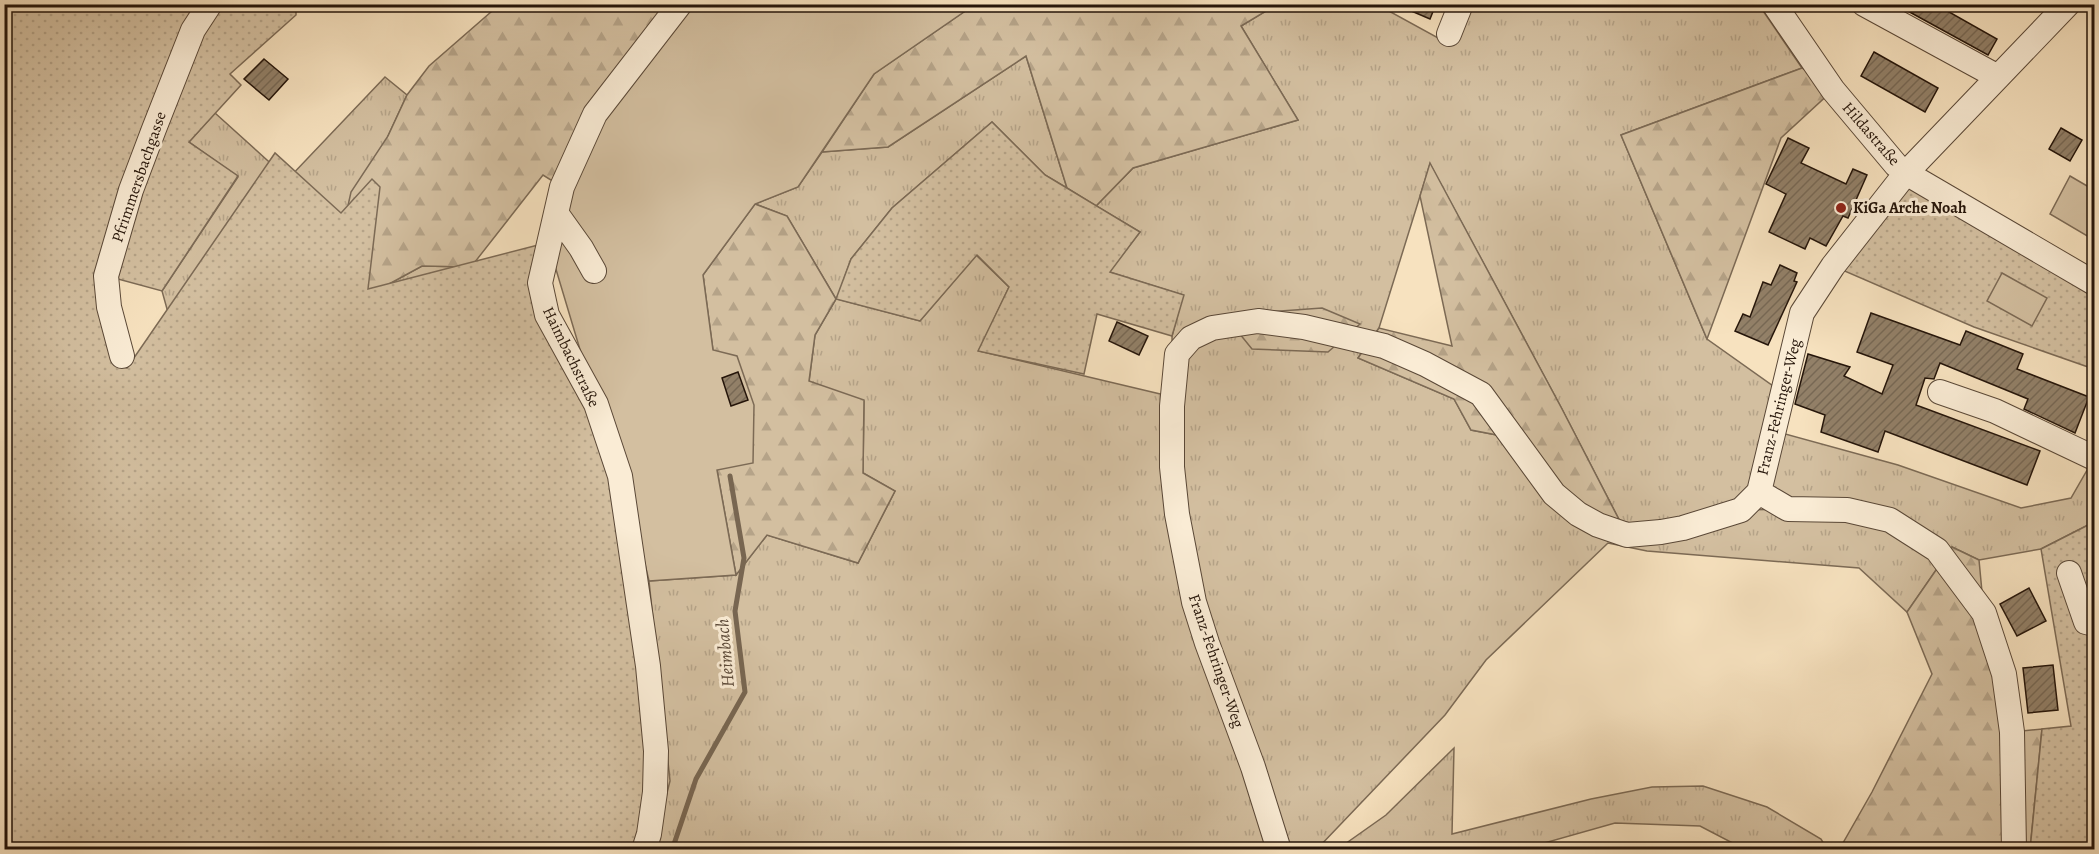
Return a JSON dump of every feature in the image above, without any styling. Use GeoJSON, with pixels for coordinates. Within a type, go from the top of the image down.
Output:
{"type":"FeatureCollection","features":[{"type":"Feature","properties":{"kind":"street","name":"Pfrimmersbachgasse"},"geometry":{"type":"LineString","coordinates":[[122,356],[109,307],[106,276],[131,190],[154,129],[193,30],[210,4]]}},
{"type":"Feature","properties":{"kind":"street","name":"Haimbachstraße"},"geometry":{"type":"LineString","coordinates":[[644,849],[649,834],[655,792],[656,751],[648,666],[620,476],[596,404],[547,315],[540,283],[562,187],[595,114],[680,4]]}},
{"type":"Feature","properties":{"kind":"street"},"geometry":{"type":"LineString","coordinates":[[1449,34],[1461,4]]}},
{"type":"Feature","properties":{"kind":"street","name":"Hildastraße"},"geometry":{"type":"LineString","coordinates":[[1774,4],[1833,90],[1896,165],[2094,283]]}},
{"type":"Feature","properties":{"kind":"street"},"geometry":{"type":"LineString","coordinates":[[1864,4],[1998,77]]}},
{"type":"Feature","properties":{"kind":"street","name":"Franz-Fehringer-Weg"},"geometry":{"type":"LineString","coordinates":[[1279,849],[1253,767],[1194,602],[1177,514],[1172,467],[1172,406],[1177,354],[1191,338],[1212,328],[1258,321],[1304,327],[1384,346],[1425,364],[1481,394],[1554,494],[1578,514],[1598,525],[1627,536],[1683,528],[1741,510],[1758,492],[1802,313],[1833,266],[1906,173],[2068,4]]}},
{"type":"Feature","properties":{"kind":"street"},"geometry":{"type":"LineString","coordinates":[[556,213],[594,271]]}},
{"type":"Feature","properties":{"kind":"street"},"geometry":{"type":"LineString","coordinates":[[1940,392],[1995,411],[2094,458]]}},
{"type":"Feature","properties":{"kind":"street"},"geometry":{"type":"LineString","coordinates":[[1758,492],[1788,509],[1847,510],[1890,520],[1937,550],[1984,613],[2004,674],[2012,732],[2014,849]]}},
{"type":"Feature","properties":{"kind":"street"},"geometry":{"type":"LineString","coordinates":[[2069,573],[2086,622],[2094,624]]}},
{"type":"Feature","properties":{"kind":"green space"},"geometry":{"type":"Polygon","coordinates":[[[5,5],[296,5],[296,15],[230,74],[241,85],[189,142],[238,176],[162,291],[107,276],[115,363],[127,368],[275,153],[341,213],[372,179],[380,187],[368,289],[538,245],[533,290],[599,417],[647,660],[643,849],[5,850],[5,5]]]}},
{"type":"Feature","properties":{"kind":"green space"},"geometry":{"type":"Polygon","coordinates":[[[499,5],[674,5],[562,187],[543,175],[471,267],[422,266],[387,285],[378,308],[337,255],[351,192],[388,136],[407,95],[429,66],[499,5]]]}},
{"type":"Feature","properties":{"kind":"green space"},"geometry":{"type":"Polygon","coordinates":[[[674,5],[974,5],[874,74],[798,187],[755,204],[703,275],[713,350],[737,356],[754,405],[753,463],[717,470],[736,575],[649,581],[621,462],[587,373],[549,246],[562,187],[674,5]]]}},
{"type":"Feature","properties":{"kind":"green space"},"geometry":{"type":"Polygon","coordinates":[[[974,5],[1276,5],[1241,26],[1298,120],[1133,168],[1096,206],[1067,188],[1026,56],[888,147],[822,152],[874,74],[974,5]]]}},
{"type":"Feature","properties":{"kind":"green space"},"geometry":{"type":"Polygon","coordinates":[[[1276,5],[1378,5],[1438,38],[1449,34],[1468,5],[1759,5],[1802,68],[1621,135],[1707,339],[1773,386],[1774,431],[1898,465],[2021,508],[2071,498],[2090,465],[2094,470],[2094,522],[2041,549],[1979,560],[1952,547],[1907,612],[1859,568],[1647,551],[1608,543],[1486,660],[1445,715],[1317,849],[1285,849],[1225,679],[1187,547],[1176,466],[1173,401],[1164,443],[1180,575],[1200,645],[1269,832],[1272,849],[653,849],[670,781],[649,581],[736,575],[767,535],[858,563],[895,491],[863,473],[864,401],[809,382],[815,335],[836,299],[787,216],[755,204],[798,187],[822,152],[888,147],[1026,56],[1067,188],[1045,175],[992,122],[892,208],[851,259],[837,299],[920,321],[976,255],[1009,287],[979,351],[1173,397],[1172,336],[1183,295],[1109,272],[1140,232],[1096,206],[1133,168],[1298,120],[1241,26],[1276,5]],[[1430,164],[1379,328],[1358,358],[1454,399],[1471,430],[1502,436],[1557,507],[1591,531],[1627,535],[1562,409],[1430,164]],[[1759,492],[1742,510],[1787,509],[1787,508],[1759,492]],[[1720,517],[1683,528],[1630,536],[1658,539],[1720,517]]]}},
{"type":"Feature","properties":{"kind":"green space"},"geometry":{"type":"Polygon","coordinates":[[[1802,68],[1833,90],[1781,138],[1707,339],[1621,135],[1802,68]]]}},
{"type":"Feature","properties":{"kind":"green space"},"geometry":{"type":"Polygon","coordinates":[[[385,77],[407,95],[388,136],[387,285],[422,266],[471,267],[473,294],[172,327],[162,291],[238,177],[189,142],[215,113],[288,179],[385,77]]]}},
{"type":"Feature","properties":{"kind":"green space"},"geometry":{"type":"Polygon","coordinates":[[[992,122],[1045,175],[1140,232],[1110,272],[1184,295],[1172,336],[1097,314],[1084,374],[978,351],[1009,287],[977,255],[920,321],[836,299],[851,259],[892,208],[992,122]]]}},
{"type":"Feature","properties":{"kind":"green space"},"geometry":{"type":"Polygon","coordinates":[[[1430,163],[1627,535],[1591,531],[1502,436],[1471,430],[1454,399],[1358,358],[1379,328],[1452,346],[1420,196],[1430,163]]]}},
{"type":"Feature","properties":{"kind":"green space"},"geometry":{"type":"Polygon","coordinates":[[[1906,173],[2094,283],[2094,373],[2088,367],[1974,327],[1833,266],[1906,173]]]}},
{"type":"Feature","properties":{"kind":"green space"},"geometry":{"type":"Polygon","coordinates":[[[2070,176],[2094,190],[2094,240],[2050,214],[2070,176]]]}},
{"type":"Feature","properties":{"kind":"green space"},"geometry":{"type":"Polygon","coordinates":[[[755,204],[787,216],[836,299],[815,335],[809,381],[864,400],[863,473],[895,491],[858,563],[767,535],[736,575],[717,470],[713,350],[703,275],[755,204]]]}},
{"type":"Feature","properties":{"kind":"green space"},"geometry":{"type":"Polygon","coordinates":[[[2002,273],[2047,298],[2032,326],[1987,301],[2002,273]]]}},
{"type":"Feature","properties":{"kind":"green space"},"geometry":{"type":"Polygon","coordinates":[[[1322,308],[1360,324],[1328,352],[1252,349],[1239,333],[1253,313],[1322,308]]]}},
{"type":"Feature","properties":{"kind":"green space"},"geometry":{"type":"Polygon","coordinates":[[[2094,522],[2094,849],[2030,850],[2042,729],[2071,726],[2041,549],[2094,522]]]}},
{"type":"Feature","properties":{"kind":"green space"},"geometry":{"type":"Polygon","coordinates":[[[1952,547],[1979,560],[1984,613],[2012,732],[2042,729],[2030,849],[1839,850],[1872,792],[1932,674],[1907,612],[1952,547]]]}},
{"type":"Feature","properties":{"kind":"green space"},"geometry":{"type":"Polygon","coordinates":[[[1454,748],[1452,834],[1591,799],[1652,787],[1703,786],[1767,807],[1821,839],[1827,849],[1744,849],[1700,826],[1615,823],[1523,849],[1338,849],[1386,815],[1454,748]]]}},
{"type":"Feature","properties":{"kind":"building"},"geometry":{"type":"Polygon","coordinates":[[[1395,4],[1436,4],[1430,19],[1395,4]]]}},
{"type":"Feature","properties":{"kind":"building"},"geometry":{"type":"Polygon","coordinates":[[[1895,4],[1935,4],[1997,39],[1988,55],[1895,4]]]}},
{"type":"Feature","properties":{"kind":"building"},"geometry":{"type":"Polygon","coordinates":[[[1874,52],[1938,88],[1925,112],[1861,76],[1874,52]]]}},
{"type":"Feature","properties":{"kind":"building"},"geometry":{"type":"Polygon","coordinates":[[[264,59],[288,79],[269,100],[244,79],[264,59]]]}},
{"type":"Feature","properties":{"kind":"building"},"geometry":{"type":"Polygon","coordinates":[[[2061,128],[2082,140],[2070,161],[2049,149],[2061,128]]]}},
{"type":"Feature","properties":{"kind":"building"},"geometry":{"type":"Polygon","coordinates":[[[1788,138],[1809,148],[1801,163],[1846,184],[1853,169],[1867,175],[1848,218],[1843,216],[1826,246],[1810,238],[1805,249],[1769,232],[1786,194],[1766,184],[1788,138]]]}},
{"type":"Feature","properties":{"kind":"building"},"geometry":{"type":"Polygon","coordinates":[[[1780,265],[1797,273],[1794,281],[1797,282],[1768,345],[1735,331],[1743,314],[1750,317],[1763,282],[1771,285],[1780,265]]]}},
{"type":"Feature","properties":{"kind":"building"},"geometry":{"type":"Polygon","coordinates":[[[1871,313],[1960,345],[1966,331],[2023,354],[2017,369],[2089,397],[2075,433],[2024,409],[2028,399],[1940,363],[1934,379],[1925,378],[1916,405],[2040,451],[2027,485],[1885,431],[1878,452],[1821,432],[1825,415],[1795,404],[1808,354],[1850,367],[1844,376],[1882,394],[1893,365],[1857,352],[1871,313]]]}},
{"type":"Feature","properties":{"kind":"building"},"geometry":{"type":"Polygon","coordinates":[[[1117,322],[1148,336],[1139,355],[1109,341],[1117,322]]]}},
{"type":"Feature","properties":{"kind":"building"},"geometry":{"type":"Polygon","coordinates":[[[738,372],[748,400],[731,406],[722,378],[738,372]]]}},
{"type":"Feature","properties":{"kind":"building"},"geometry":{"type":"Polygon","coordinates":[[[2029,588],[2046,621],[2017,636],[2000,604],[2029,588]]]}},
{"type":"Feature","properties":{"kind":"building"},"geometry":{"type":"Polygon","coordinates":[[[2053,665],[2058,710],[2028,713],[2023,668],[2053,665]]]}},
{"type":"Feature","properties":{"kind":"waterway","name":"Heimbach"},"geometry":{"type":"LineString","coordinates":[[672,850],[696,779],[745,692],[735,611],[744,558],[730,476]]}},
{"type":"Feature","properties":{"kind":"place","name":"KiGa Arche Noah"},"geometry":{"type":"Point","coordinates":[1841,208]}}]}
